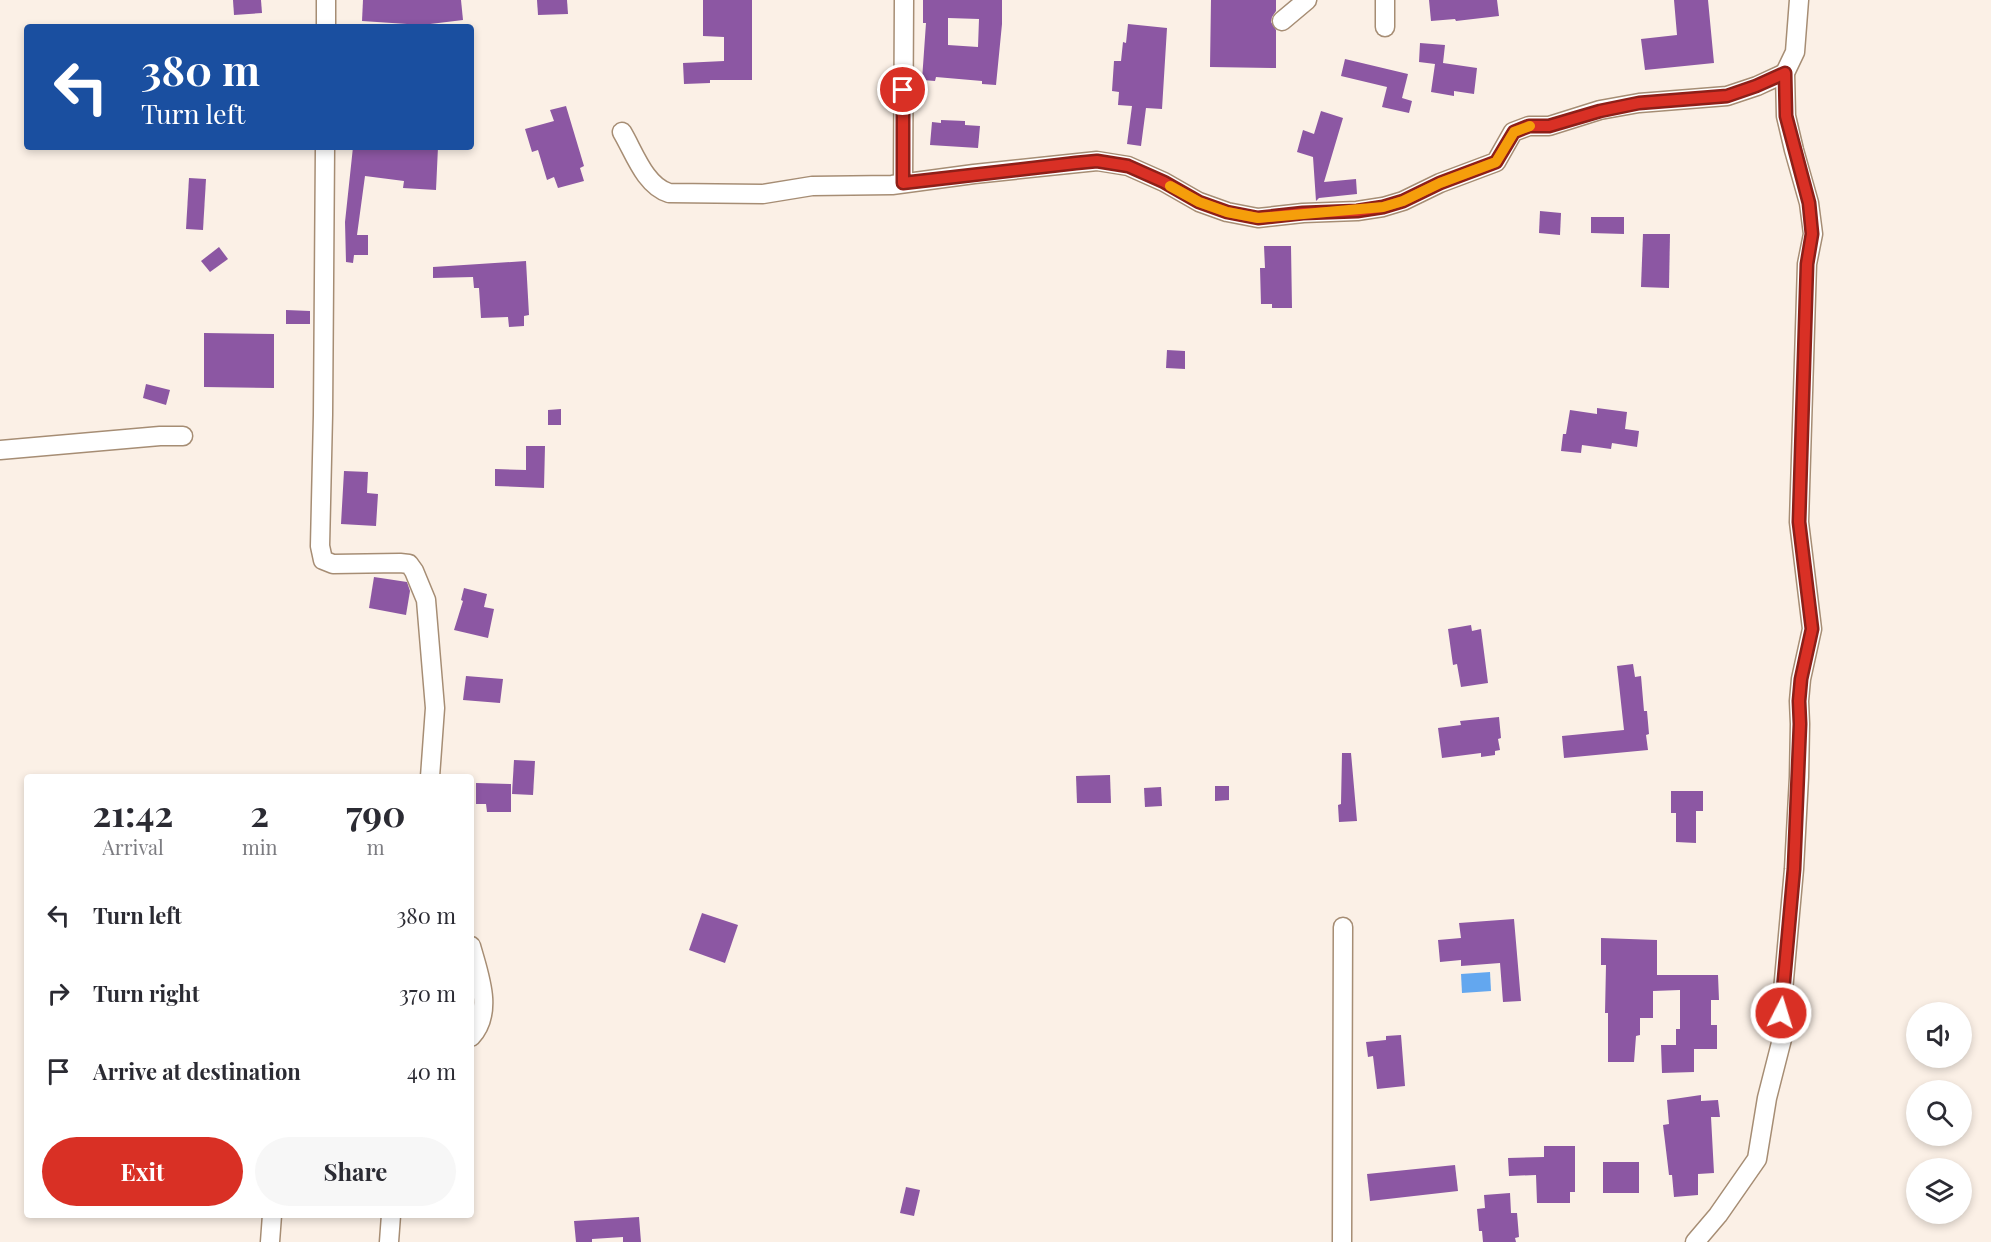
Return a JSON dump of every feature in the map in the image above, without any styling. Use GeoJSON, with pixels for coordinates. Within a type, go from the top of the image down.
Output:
{"type":"FeatureCollection","features":[{"type":"Feature","properties":{"kind":"street"},"geometry":{"type":"LineString","coordinates":[[326,0],[326,24]]}},
{"type":"Feature","properties":{"kind":"street"},"geometry":{"type":"LineString","coordinates":[[903,183],[904,0]]}},
{"type":"Feature","properties":{"kind":"street"},"geometry":{"type":"LineString","coordinates":[[1282,21],[1307,0]]}},
{"type":"Feature","properties":{"kind":"street"},"geometry":{"type":"LineString","coordinates":[[1385,0],[1385,27]]}},
{"type":"Feature","properties":{"kind":"street"},"geometry":{"type":"LineString","coordinates":[[1695,1242],[1718,1215],[1757,1159],[1767,1098],[1782,1039],[1781,1013],[1794,869],[1799,777],[1799,701],[1801,679],[1812,629],[1799,522],[1807,264],[1812,234],[1809,203],[1786,116],[1785,73],[1795,52],[1799,0]]}},
{"type":"Feature","properties":{"kind":"street"},"geometry":{"type":"LineString","coordinates":[[622,132],[649,180],[659,190],[669,193],[764,194],[812,186],[903,183],[1097,161],[1128,166],[1164,182],[1199,202],[1227,212],[1258,218],[1383,207],[1403,201],[1440,183],[1496,162],[1514,132],[1529,126],[1549,126],[1600,111],[1639,103],[1727,96],[1785,73]]}},
{"type":"Feature","properties":{"kind":"street"},"geometry":{"type":"LineString","coordinates":[[325,150],[320,546],[323,560],[333,564],[400,563],[409,564],[414,571],[426,600],[435,708],[430,774]]}},
{"type":"Feature","properties":{"kind":"street"},"geometry":{"type":"LineString","coordinates":[[0,450],[183,436]]}},
{"type":"Feature","properties":{"kind":"street"},"geometry":{"type":"LineString","coordinates":[[1342,1242],[1343,927]]}},
{"type":"Feature","properties":{"kind":"street"},"geometry":{"type":"LineString","coordinates":[[474,957],[482,985],[483,1015],[478,1030],[474,1034]]}},
{"type":"Feature","properties":{"kind":"street"},"geometry":{"type":"LineString","coordinates":[[270,1242],[272,1218]]}},
{"type":"Feature","properties":{"kind":"street"},"geometry":{"type":"LineString","coordinates":[[389,1242],[391,1218]]}},
{"type":"Feature","properties":{"kind":"water"},"geometry":{"type":"Polygon","coordinates":[[[1490,972],[1491,991],[1462,993],[1461,974],[1490,972]]]}},
{"type":"Feature","properties":{"kind":"building"},"geometry":{"type":"Polygon","coordinates":[[[233,0],[261,0],[262,13],[234,15],[233,0]]]}},
{"type":"Feature","properties":{"kind":"building"},"geometry":{"type":"Polygon","coordinates":[[[363,0],[461,0],[463,20],[430,24],[362,21],[363,0]]]}},
{"type":"Feature","properties":{"kind":"building"},"geometry":{"type":"Polygon","coordinates":[[[537,0],[567,0],[568,14],[538,15],[537,0]]]}},
{"type":"Feature","properties":{"kind":"building"},"geometry":{"type":"Polygon","coordinates":[[[703,0],[752,0],[752,80],[710,80],[710,83],[684,84],[683,63],[724,61],[724,37],[703,36],[703,0]]]}},
{"type":"Feature","properties":{"kind":"building"},"geometry":{"type":"Polygon","coordinates":[[[923,0],[1002,0],[996,85],[982,84],[982,81],[936,77],[935,81],[922,80],[926,23],[923,23],[923,0]],[[948,18],[948,45],[978,47],[979,19],[948,18]]]}},
{"type":"Feature","properties":{"kind":"building"},"geometry":{"type":"Polygon","coordinates":[[[1211,0],[1276,0],[1276,11],[1271,22],[1276,30],[1276,68],[1210,67],[1211,0]]]}},
{"type":"Feature","properties":{"kind":"building"},"geometry":{"type":"Polygon","coordinates":[[[1429,0],[1497,0],[1499,16],[1456,21],[1455,19],[1431,21],[1429,0]]]}},
{"type":"Feature","properties":{"kind":"building"},"geometry":{"type":"Polygon","coordinates":[[[1674,0],[1708,0],[1714,63],[1645,70],[1641,39],[1677,35],[1674,0]]]}},
{"type":"Feature","properties":{"kind":"building"},"geometry":{"type":"Polygon","coordinates":[[[1128,24],[1167,28],[1162,109],[1146,108],[1141,146],[1127,144],[1132,106],[1118,105],[1119,92],[1112,91],[1114,61],[1121,61],[1128,24]]]}},
{"type":"Feature","properties":{"kind":"building"},"geometry":{"type":"Polygon","coordinates":[[[1420,43],[1445,45],[1443,63],[1477,68],[1474,94],[1454,91],[1454,96],[1431,92],[1435,64],[1419,62],[1420,43]]]}},
{"type":"Feature","properties":{"kind":"building"},"geometry":{"type":"Polygon","coordinates":[[[1345,59],[1408,74],[1402,98],[1412,101],[1409,113],[1382,107],[1387,87],[1341,76],[1345,59]]]}},
{"type":"Feature","properties":{"kind":"building"},"geometry":{"type":"Polygon","coordinates":[[[566,106],[584,166],[580,168],[584,181],[558,188],[554,177],[547,180],[538,150],[532,152],[525,129],[554,121],[550,110],[566,106]]]}},
{"type":"Feature","properties":{"kind":"building"},"geometry":{"type":"Polygon","coordinates":[[[1321,111],[1343,118],[1324,182],[1356,179],[1357,194],[1319,198],[1316,201],[1313,157],[1297,152],[1303,130],[1314,134],[1321,111]]]}},
{"type":"Feature","properties":{"kind":"building"},"geometry":{"type":"Polygon","coordinates":[[[941,120],[965,121],[965,125],[980,126],[978,148],[930,145],[932,122],[941,123],[941,120]]]}},
{"type":"Feature","properties":{"kind":"building"},"geometry":{"type":"Polygon","coordinates":[[[353,150],[438,150],[436,190],[403,188],[404,181],[365,176],[357,235],[368,235],[368,255],[354,255],[353,263],[346,262],[345,222],[353,150]]]}},
{"type":"Feature","properties":{"kind":"building"},"geometry":{"type":"Polygon","coordinates":[[[189,178],[206,179],[203,230],[186,229],[189,178]]]}},
{"type":"Feature","properties":{"kind":"building"},"geometry":{"type":"Polygon","coordinates":[[[1540,211],[1561,213],[1560,235],[1539,233],[1540,211]]]}},
{"type":"Feature","properties":{"kind":"building"},"geometry":{"type":"Polygon","coordinates":[[[1591,217],[1624,217],[1624,234],[1591,233],[1591,217]]]}},
{"type":"Feature","properties":{"kind":"building"},"geometry":{"type":"Polygon","coordinates":[[[1643,234],[1670,234],[1669,288],[1641,287],[1643,234]]]}},
{"type":"Feature","properties":{"kind":"building"},"geometry":{"type":"Polygon","coordinates":[[[1264,246],[1291,246],[1292,308],[1272,308],[1272,304],[1261,304],[1260,268],[1265,268],[1264,246]]]}},
{"type":"Feature","properties":{"kind":"building"},"geometry":{"type":"Polygon","coordinates":[[[219,247],[228,259],[210,272],[201,261],[219,247]]]}},
{"type":"Feature","properties":{"kind":"building"},"geometry":{"type":"Polygon","coordinates":[[[526,261],[529,315],[524,316],[524,326],[509,327],[508,317],[481,318],[479,288],[474,288],[473,277],[433,278],[433,267],[526,261]]]}},
{"type":"Feature","properties":{"kind":"building"},"geometry":{"type":"Polygon","coordinates":[[[286,310],[310,311],[310,324],[286,324],[286,310]]]}},
{"type":"Feature","properties":{"kind":"building"},"geometry":{"type":"Polygon","coordinates":[[[204,333],[274,334],[274,388],[204,387],[204,333]]]}},
{"type":"Feature","properties":{"kind":"building"},"geometry":{"type":"Polygon","coordinates":[[[1167,350],[1185,351],[1185,369],[1166,368],[1167,350]]]}},
{"type":"Feature","properties":{"kind":"building"},"geometry":{"type":"Polygon","coordinates":[[[146,384],[170,390],[166,405],[143,398],[146,384]]]}},
{"type":"Feature","properties":{"kind":"building"},"geometry":{"type":"Polygon","coordinates":[[[1597,408],[1627,412],[1625,429],[1639,431],[1637,447],[1612,443],[1611,449],[1582,445],[1581,453],[1561,451],[1570,410],[1597,414],[1597,408]]]}},
{"type":"Feature","properties":{"kind":"building"},"geometry":{"type":"Polygon","coordinates":[[[561,409],[561,425],[548,425],[548,410],[561,409]]]}},
{"type":"Feature","properties":{"kind":"building"},"geometry":{"type":"Polygon","coordinates":[[[526,446],[545,446],[544,488],[495,486],[495,469],[526,470],[526,446]]]}},
{"type":"Feature","properties":{"kind":"building"},"geometry":{"type":"Polygon","coordinates":[[[344,471],[368,472],[367,493],[378,494],[376,526],[341,524],[344,471]]]}},
{"type":"Feature","properties":{"kind":"building"},"geometry":{"type":"Polygon","coordinates":[[[374,577],[407,582],[410,591],[406,615],[369,608],[374,577]]]}},
{"type":"Feature","properties":{"kind":"building"},"geometry":{"type":"Polygon","coordinates":[[[464,588],[487,594],[484,607],[494,609],[488,638],[454,630],[463,601],[461,600],[464,588]]]}},
{"type":"Feature","properties":{"kind":"building"},"geometry":{"type":"Polygon","coordinates":[[[1471,625],[1472,631],[1481,629],[1488,683],[1461,687],[1457,664],[1453,665],[1448,629],[1471,625]]]}},
{"type":"Feature","properties":{"kind":"building"},"geometry":{"type":"Polygon","coordinates":[[[1633,664],[1635,677],[1641,676],[1644,711],[1647,711],[1648,750],[1564,758],[1562,736],[1624,730],[1617,666],[1633,664]]]}},
{"type":"Feature","properties":{"kind":"building"},"geometry":{"type":"Polygon","coordinates":[[[466,676],[503,679],[500,703],[463,700],[466,676]]]}},
{"type":"Feature","properties":{"kind":"building"},"geometry":{"type":"Polygon","coordinates":[[[1499,717],[1500,750],[1495,751],[1495,755],[1481,757],[1481,753],[1442,758],[1438,728],[1461,725],[1460,721],[1499,717]]]}},
{"type":"Feature","properties":{"kind":"building"},"geometry":{"type":"Polygon","coordinates":[[[1342,753],[1351,753],[1357,821],[1339,822],[1342,753]]]}},
{"type":"Feature","properties":{"kind":"building"},"geometry":{"type":"Polygon","coordinates":[[[514,760],[535,761],[533,795],[512,794],[514,760]]]}},
{"type":"Feature","properties":{"kind":"building"},"geometry":{"type":"Polygon","coordinates":[[[1110,775],[1111,803],[1077,803],[1076,776],[1110,775]]]}},
{"type":"Feature","properties":{"kind":"building"},"geometry":{"type":"Polygon","coordinates":[[[476,783],[511,784],[511,812],[487,812],[486,804],[476,804],[476,783]]]}},
{"type":"Feature","properties":{"kind":"building"},"geometry":{"type":"Polygon","coordinates":[[[1215,786],[1229,786],[1229,800],[1215,801],[1215,786]]]}},
{"type":"Feature","properties":{"kind":"building"},"geometry":{"type":"Polygon","coordinates":[[[1161,787],[1162,806],[1145,807],[1144,788],[1161,787]]]}},
{"type":"Feature","properties":{"kind":"building"},"geometry":{"type":"Polygon","coordinates":[[[1671,791],[1703,791],[1703,811],[1696,811],[1696,843],[1676,842],[1676,813],[1671,813],[1671,791]]]}},
{"type":"Feature","properties":{"kind":"building"},"geometry":{"type":"Polygon","coordinates":[[[702,913],[738,925],[725,963],[689,950],[702,913]]]}},
{"type":"Feature","properties":{"kind":"building"},"geometry":{"type":"Polygon","coordinates":[[[1514,919],[1521,1001],[1503,1002],[1500,963],[1461,966],[1461,960],[1440,962],[1438,940],[1461,938],[1459,923],[1514,919]]]}},
{"type":"Feature","properties":{"kind":"building"},"geometry":{"type":"Polygon","coordinates":[[[1601,938],[1657,940],[1657,975],[1718,975],[1719,1000],[1711,1000],[1711,1025],[1717,1025],[1717,1049],[1694,1049],[1694,1072],[1662,1073],[1661,1045],[1676,1045],[1676,1029],[1680,1029],[1680,990],[1653,991],[1653,1018],[1640,1018],[1640,1035],[1636,1036],[1634,1062],[1608,1062],[1608,1013],[1605,1013],[1606,965],[1601,965],[1601,938]]]}},
{"type":"Feature","properties":{"kind":"building"},"geometry":{"type":"Polygon","coordinates":[[[1401,1035],[1405,1086],[1377,1089],[1373,1056],[1368,1057],[1366,1042],[1386,1040],[1386,1036],[1401,1035]]]}},
{"type":"Feature","properties":{"kind":"building"},"geometry":{"type":"Polygon","coordinates":[[[1701,1095],[1701,1101],[1718,1100],[1720,1117],[1711,1117],[1714,1173],[1698,1174],[1698,1195],[1674,1197],[1663,1125],[1669,1124],[1667,1100],[1701,1095]]]}},
{"type":"Feature","properties":{"kind":"building"},"geometry":{"type":"Polygon","coordinates":[[[1544,1146],[1575,1146],[1575,1192],[1570,1192],[1570,1203],[1537,1203],[1536,1175],[1509,1176],[1508,1158],[1544,1157],[1544,1146]]]}},
{"type":"Feature","properties":{"kind":"building"},"geometry":{"type":"Polygon","coordinates":[[[1603,1162],[1639,1162],[1639,1193],[1603,1193],[1603,1162]]]}},
{"type":"Feature","properties":{"kind":"building"},"geometry":{"type":"Polygon","coordinates":[[[1455,1165],[1458,1191],[1370,1201],[1367,1174],[1455,1165]]]}},
{"type":"Feature","properties":{"kind":"building"},"geometry":{"type":"Polygon","coordinates":[[[906,1187],[920,1190],[914,1216],[900,1213],[906,1187]]]}},
{"type":"Feature","properties":{"kind":"building"},"geometry":{"type":"Polygon","coordinates":[[[1510,1193],[1511,1213],[1517,1213],[1519,1237],[1515,1238],[1516,1242],[1483,1242],[1482,1231],[1479,1231],[1477,1209],[1485,1208],[1484,1195],[1510,1193]]]}},
{"type":"Feature","properties":{"kind":"building"},"geometry":{"type":"Polygon","coordinates":[[[639,1217],[641,1242],[623,1242],[623,1237],[576,1242],[574,1221],[639,1217]]]}},
{"type":"Feature","properties":{"kind":"slow traffic"},"geometry":{"type":"LineString","coordinates":[[1170,186],[1199,202],[1227,212],[1258,218],[1383,207],[1403,201],[1440,183],[1496,162],[1514,132],[1530,126]]}},
{"type":"Feature","properties":{"kind":"route"},"geometry":{"type":"LineString","coordinates":[[903,90],[903,183],[1097,161],[1128,166],[1164,182],[1199,202],[1227,212],[1258,218],[1383,207],[1403,201],[1440,183],[1496,162],[1514,132],[1529,126],[1549,126],[1600,111],[1639,103],[1727,96],[1785,73],[1786,116],[1809,203],[1812,234],[1807,264],[1799,522],[1812,629],[1801,679],[1799,701],[1799,777],[1794,869],[1781,1013]]}}]}
